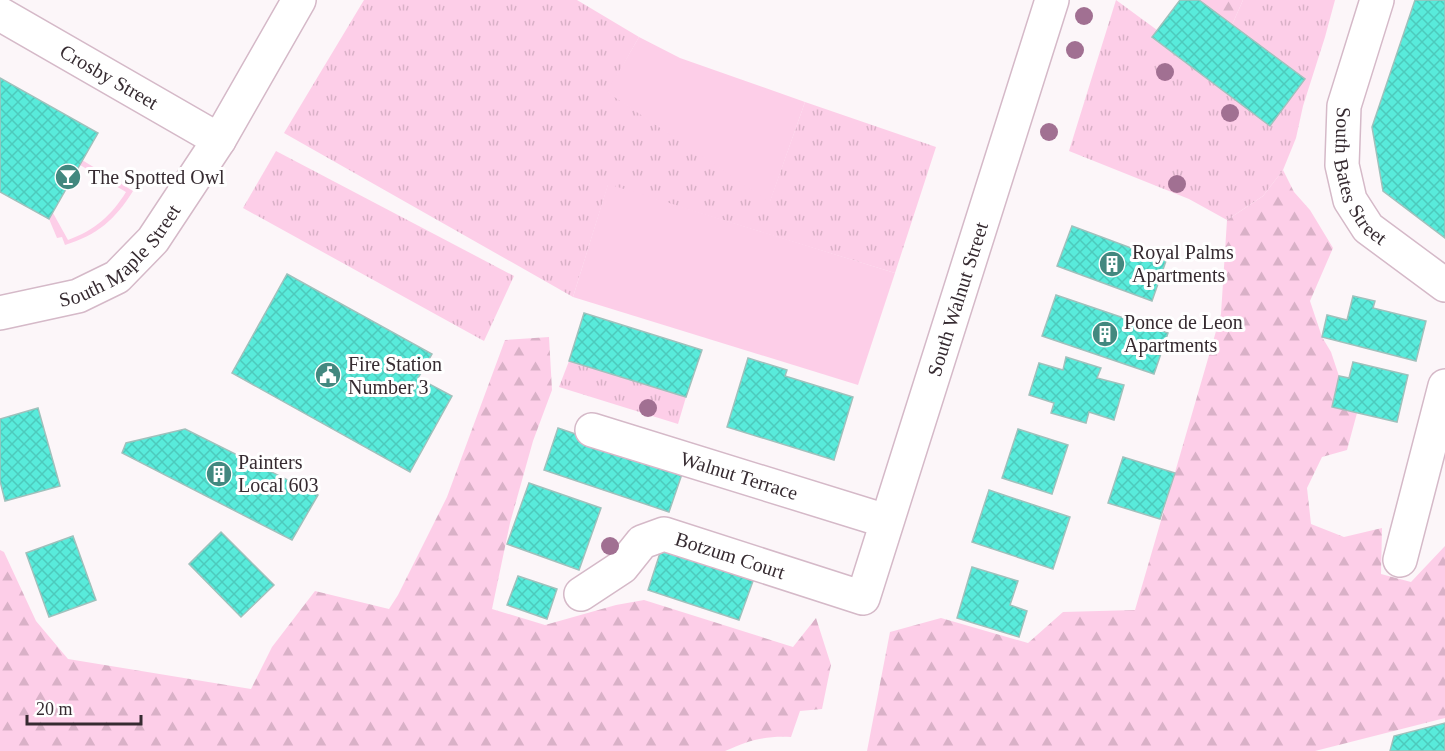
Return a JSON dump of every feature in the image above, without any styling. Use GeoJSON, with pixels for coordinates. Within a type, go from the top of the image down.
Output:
{"type":"FeatureCollection","features":[{"type":"Feature","properties":{"kind":"street","name":"South Maple Street"},"geometry":{"type":"LineString","coordinates":[[0,313],[78,296],[117,277],[153,240],[219,140],[299,0]]}},
{"type":"Feature","properties":{"kind":"street","name":"South Walnut Street"},"geometry":{"type":"LineString","coordinates":[[863,598],[1052,0]]}},
{"type":"Feature","properties":{"kind":"street","name":"South Bates Street"},"geometry":{"type":"LineString","coordinates":[[1377,0],[1344,106],[1342,165],[1350,200],[1368,228],[1445,285]]}},
{"type":"Feature","properties":{"kind":"street","name":"Crosby Street"},"geometry":{"type":"LineString","coordinates":[[0,14],[219,140]]}},
{"type":"Feature","properties":{"kind":"street"},"geometry":{"type":"LineString","coordinates":[[1400,560],[1445,386]]}},
{"type":"Feature","properties":{"kind":"street","name":"Walnut Terrace"},"geometry":{"type":"LineString","coordinates":[[592,430],[886,522]]}},
{"type":"Feature","properties":{"kind":"street","name":"Botzum Court"},"geometry":{"type":"LineString","coordinates":[[581,594],[622,567],[642,543],[664,534],[863,598]]}},
{"type":"Feature","properties":{"kind":"green space"},"geometry":{"type":"Polygon","coordinates":[[[364,0],[577,0],[639,37],[608,92],[770,201],[805,102],[936,147],[895,273],[608,185],[573,297],[284,133],[364,0]]]}},
{"type":"Feature","properties":{"kind":"green space"},"geometry":{"type":"Polygon","coordinates":[[[1116,0],[1157,30],[1152,38],[1270,126],[1305,79],[1232,25],[1243,0],[1335,0],[1303,106],[1296,138],[1283,170],[1263,196],[1227,220],[1189,199],[1069,151],[1116,0]]]}},
{"type":"Feature","properties":{"kind":"green space"},"geometry":{"type":"Polygon","coordinates":[[[1199,0],[1243,0],[1232,25],[1199,0]]]}},
{"type":"Feature","properties":{"kind":"green space"},"geometry":{"type":"Polygon","coordinates":[[[639,37],[680,58],[805,102],[770,202],[607,92],[639,37]]]}},
{"type":"Feature","properties":{"kind":"green space"},"geometry":{"type":"Polygon","coordinates":[[[276,151],[514,276],[484,341],[243,208],[276,151]]]}},
{"type":"Feature","properties":{"kind":"green space"},"geometry":{"type":"Polygon","coordinates":[[[82,160],[133,191],[104,225],[87,236],[65,245],[62,237],[57,238],[49,219],[53,213],[68,240],[102,221],[126,192],[80,165],[82,160]]]}},
{"type":"Feature","properties":{"kind":"green space"},"geometry":{"type":"Polygon","coordinates":[[[1283,170],[1294,192],[1310,210],[1333,248],[1310,301],[1339,376],[1332,407],[1357,413],[1347,450],[1322,457],[1307,488],[1311,524],[1344,537],[1382,528],[1381,574],[1411,582],[1445,546],[1445,718],[1315,751],[867,751],[890,632],[941,618],[1028,643],[1063,612],[1135,610],[1221,314],[1227,220],[1263,196],[1283,170]]]}},
{"type":"Feature","properties":{"kind":"green space"},"geometry":{"type":"Polygon","coordinates":[[[608,184],[895,273],[858,385],[573,297],[608,184]]]}},
{"type":"Feature","properties":{"kind":"green space"},"geometry":{"type":"Polygon","coordinates":[[[549,337],[552,390],[533,441],[510,523],[492,609],[545,625],[616,605],[644,600],[793,647],[816,618],[831,665],[822,709],[800,711],[791,737],[757,739],[725,751],[0,751],[0,550],[4,552],[36,621],[68,659],[251,689],[272,647],[315,591],[389,609],[447,497],[505,340],[549,337]]]}},
{"type":"Feature","properties":{"kind":"green space"},"geometry":{"type":"Polygon","coordinates":[[[569,361],[686,397],[678,424],[559,387],[569,361]]]}},
{"type":"Feature","properties":{"kind":"building"},"geometry":{"type":"Polygon","coordinates":[[[1180,0],[1199,0],[1305,79],[1270,126],[1152,37],[1180,0]]]}},
{"type":"Feature","properties":{"kind":"building"},"geometry":{"type":"Polygon","coordinates":[[[1415,0],[1445,0],[1445,238],[1383,191],[1372,127],[1415,0]]]}},
{"type":"Feature","properties":{"kind":"building"},"geometry":{"type":"Polygon","coordinates":[[[0,78],[98,133],[49,219],[0,192],[0,78]]]}},
{"type":"Feature","properties":{"kind":"building","name":"Royal Palms Apartments"},"geometry":{"type":"Polygon","coordinates":[[[1072,226],[1166,261],[1152,301],[1057,266],[1072,226]]]}},
{"type":"Feature","properties":{"kind":"building","name":"Fire Station Number 3"},"geometry":{"type":"Polygon","coordinates":[[[287,274],[432,354],[418,378],[452,396],[410,472],[232,373],[287,274]]]}},
{"type":"Feature","properties":{"kind":"building","name":"Ponce de Leon Apartments"},"geometry":{"type":"Polygon","coordinates":[[[1056,295],[1168,333],[1154,374],[1042,336],[1056,295]]]}},
{"type":"Feature","properties":{"kind":"building"},"geometry":{"type":"Polygon","coordinates":[[[1353,296],[1375,301],[1373,308],[1426,321],[1416,361],[1322,337],[1327,315],[1347,320],[1353,296]]]}},
{"type":"Feature","properties":{"kind":"building"},"geometry":{"type":"Polygon","coordinates":[[[584,313],[702,350],[686,397],[569,361],[584,313]]]}},
{"type":"Feature","properties":{"kind":"building"},"geometry":{"type":"Polygon","coordinates":[[[1066,357],[1101,368],[1097,378],[1124,385],[1114,420],[1089,412],[1086,423],[1051,413],[1054,403],[1029,395],[1039,363],[1063,370],[1066,357]]]}},
{"type":"Feature","properties":{"kind":"building"},"geometry":{"type":"Polygon","coordinates":[[[748,358],[787,370],[785,376],[853,397],[834,460],[727,427],[748,358]]]}},
{"type":"Feature","properties":{"kind":"building"},"geometry":{"type":"Polygon","coordinates":[[[1353,362],[1408,375],[1397,422],[1332,407],[1339,376],[1349,378],[1353,362]]]}},
{"type":"Feature","properties":{"kind":"building"},"geometry":{"type":"Polygon","coordinates":[[[38,408],[60,486],[5,501],[0,481],[0,419],[38,408]]]}},
{"type":"Feature","properties":{"kind":"building"},"geometry":{"type":"Polygon","coordinates":[[[558,428],[683,471],[669,512],[544,470],[558,428]]]}},
{"type":"Feature","properties":{"kind":"building","name":"Painters Local 603"},"geometry":{"type":"Polygon","coordinates":[[[185,429],[318,495],[292,540],[122,453],[126,443],[185,429]]]}},
{"type":"Feature","properties":{"kind":"building"},"geometry":{"type":"Polygon","coordinates":[[[1018,429],[1068,445],[1052,494],[1002,478],[1018,429]]]}},
{"type":"Feature","properties":{"kind":"building"},"geometry":{"type":"Polygon","coordinates":[[[1123,457],[1175,473],[1160,519],[1108,503],[1123,457]]]}},
{"type":"Feature","properties":{"kind":"building"},"geometry":{"type":"Polygon","coordinates":[[[529,483],[601,508],[579,570],[507,544],[529,483]]]}},
{"type":"Feature","properties":{"kind":"building"},"geometry":{"type":"Polygon","coordinates":[[[989,490],[1070,517],[1053,569],[972,542],[989,490]]]}},
{"type":"Feature","properties":{"kind":"building"},"geometry":{"type":"Polygon","coordinates":[[[221,532],[274,585],[241,617],[189,564],[221,532]]]}},
{"type":"Feature","properties":{"kind":"building"},"geometry":{"type":"Polygon","coordinates":[[[73,536],[96,600],[49,617],[26,553],[73,536]]]}},
{"type":"Feature","properties":{"kind":"building"},"geometry":{"type":"Polygon","coordinates":[[[661,550],[753,581],[739,620],[648,590],[661,550]]]}},
{"type":"Feature","properties":{"kind":"building"},"geometry":{"type":"Polygon","coordinates":[[[972,567],[1018,581],[1010,605],[1027,611],[1019,637],[957,618],[972,567]]]}},
{"type":"Feature","properties":{"kind":"building"},"geometry":{"type":"Polygon","coordinates":[[[518,576],[557,589],[547,619],[507,605],[518,576]]]}},
{"type":"Feature","properties":{"kind":"building"},"geometry":{"type":"Polygon","coordinates":[[[1445,723],[1445,751],[1390,751],[1394,736],[1445,723]]]}},
{"type":"Feature","properties":{"kind":"place","name":"The Spotted Owl"},"geometry":{"type":"Point","coordinates":[68,177]}},
{"type":"Feature","properties":{"kind":"place","name":"Royal Palms Apartments"},"geometry":{"type":"Point","coordinates":[1112,264]}},
{"type":"Feature","properties":{"kind":"place","name":"Ponce de Leon Apartments"},"geometry":{"type":"Point","coordinates":[1105,334]}},
{"type":"Feature","properties":{"kind":"place","name":"Fire Station Number 3"},"geometry":{"type":"Point","coordinates":[328,375]}},
{"type":"Feature","properties":{"kind":"place","name":"Painters Local 603"},"geometry":{"type":"Point","coordinates":[219,474]}}]}
